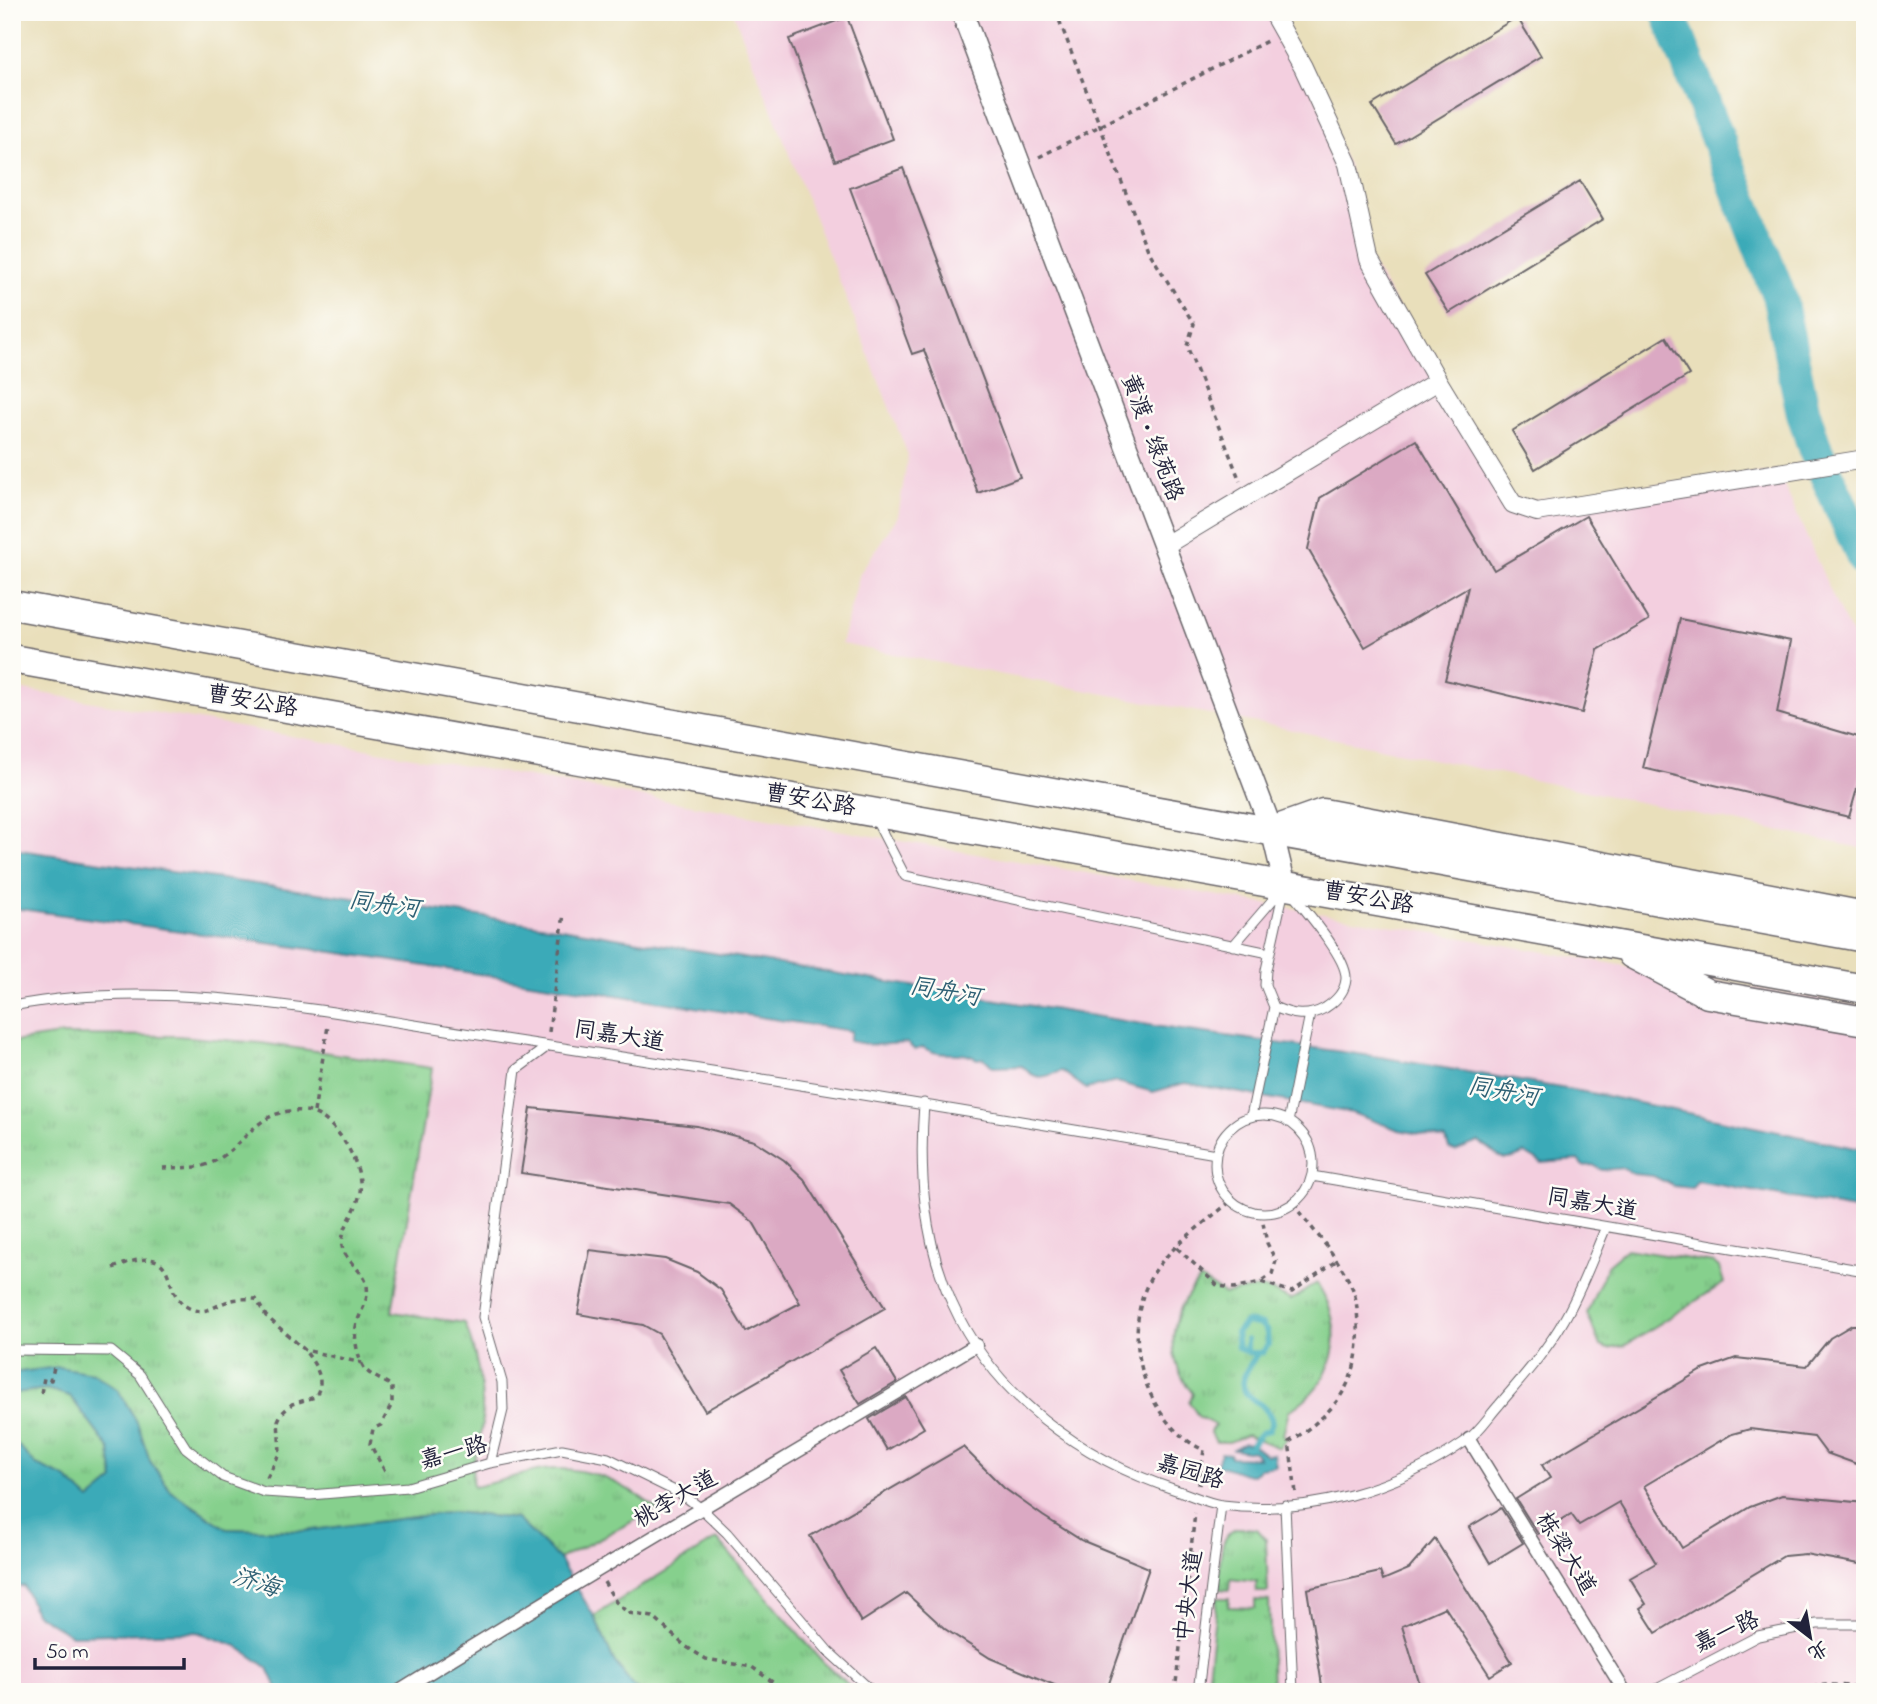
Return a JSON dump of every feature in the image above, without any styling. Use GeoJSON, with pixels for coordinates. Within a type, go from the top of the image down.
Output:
{"type":"FeatureCollection","features":[{"type":"Feature","properties":{"kind":"highway"},"geometry":{"type":"LineString","coordinates":[[12,605],[1865,938]]}},
{"type":"Feature","properties":{"kind":"highway","name":"曹安公路"},"geometry":{"type":"LineString","coordinates":[[12,659],[1608,941],[1865,989]]}},
{"type":"Feature","properties":{"kind":"highway"},"geometry":{"type":"LineString","coordinates":[[1272,831],[1323,813],[1865,916]]}},
{"type":"Feature","properties":{"kind":"highway","name":"曹安公路"},"geometry":{"type":"LineString","coordinates":[[1608,941],[1708,994],[1865,1021]]}},
{"type":"Feature","properties":{"kind":"street","name":"黄渡 • 绿苑路"},"geometry":{"type":"LineString","coordinates":[[962,12],[1272,831],[1285,885]]}},
{"type":"Feature","properties":{"kind":"street"},"geometry":{"type":"LineString","coordinates":[[1272,12],[1348,164],[1368,258],[1438,381],[1513,504],[1537,512],[1863,459]]}},
{"type":"Feature","properties":{"kind":"street"},"geometry":{"type":"LineString","coordinates":[[1164,545],[1438,381]]}},
{"type":"Feature","properties":{"kind":"street","name":"桃李大道"},"geometry":{"type":"LineString","coordinates":[[398,1692],[592,1571],[703,1510],[976,1345]]}},
{"type":"Feature","properties":{"kind":"street","name":"栋梁大道"},"geometry":{"type":"LineString","coordinates":[[1469,1439],[1625,1692]]}},
{"type":"Feature","properties":{"kind":"lane"},"geometry":{"type":"LineString","coordinates":[[873,812],[905,876],[1269,953]]}},
{"type":"Feature","properties":{"kind":"lane"},"geometry":{"type":"LineString","coordinates":[[1233,946],[1285,885]]}},
{"type":"Feature","properties":{"kind":"lane"},"geometry":{"type":"LineString","coordinates":[[1251,1115],[1288,1122],[1301,1131],[1309,1145],[1312,1176],[1305,1192],[1293,1204],[1278,1212],[1245,1210],[1231,1200],[1218,1179],[1216,1154],[1230,1130],[1251,1115],[1274,1007],[1265,985],[1269,953],[1285,885]]}},
{"type":"Feature","properties":{"kind":"lane"},"geometry":{"type":"LineString","coordinates":[[1274,1007],[1293,1015],[1310,1014],[1335,1002],[1343,992],[1347,976],[1334,949],[1285,885]]}},
{"type":"Feature","properties":{"kind":"lane","name":"同嘉大道"},"geometry":{"type":"LineString","coordinates":[[12,1006],[112,997],[185,996],[238,999],[924,1103],[1216,1154]]}},
{"type":"Feature","properties":{"kind":"lane"},"geometry":{"type":"LineString","coordinates":[[1288,1122],[1310,1014]]}},
{"type":"Feature","properties":{"kind":"lane"},"geometry":{"type":"LineString","coordinates":[[490,1463],[503,1410],[502,1382],[483,1317],[516,1070],[548,1046]]}},
{"type":"Feature","properties":{"kind":"lane","name":"嘉园路"},"geometry":{"type":"LineString","coordinates":[[924,1103],[922,1192],[932,1248],[952,1303],[976,1345],[1026,1406],[1071,1442],[1143,1479],[1221,1505],[1285,1505],[1338,1500],[1416,1471],[1469,1439],[1525,1375],[1564,1320],[1606,1227]]}},
{"type":"Feature","properties":{"kind":"lane","name":"同嘉大道"},"geometry":{"type":"LineString","coordinates":[[1312,1176],[1865,1271]]}},
{"type":"Feature","properties":{"kind":"lane","name":"嘉一路"},"geometry":{"type":"LineString","coordinates":[[12,1350],[111,1351],[140,1375],[186,1448],[223,1478],[264,1492],[310,1495],[397,1488],[490,1463],[562,1449],[608,1458],[683,1495],[703,1510],[854,1676],[873,1692]]}},
{"type":"Feature","properties":{"kind":"lane","name":"中央大道"},"geometry":{"type":"LineString","coordinates":[[1198,1692],[1221,1505]]}},
{"type":"Feature","properties":{"kind":"lane"},"geometry":{"type":"LineString","coordinates":[[1285,1505],[1293,1692]]}},
{"type":"Feature","properties":{"kind":"lane","name":"嘉一路"},"geometry":{"type":"LineString","coordinates":[[1651,1692],[1758,1636],[1817,1624],[1865,1624]]}},
{"type":"Feature","properties":{"kind":"path"},"geometry":{"type":"LineString","coordinates":[[1056,12],[1149,250],[1194,324],[1187,346],[1246,496]]}},
{"type":"Feature","properties":{"kind":"path"},"geometry":{"type":"LineString","coordinates":[[1020,167],[1101,123],[1283,33]]}},
{"type":"Feature","properties":{"kind":"path"},"geometry":{"type":"LineString","coordinates":[[548,1046],[564,914]]}},
{"type":"Feature","properties":{"kind":"path"},"geometry":{"type":"LineString","coordinates":[[314,1112],[330,1013]]}},
{"type":"Feature","properties":{"kind":"path"},"geometry":{"type":"LineString","coordinates":[[163,1168],[206,1166],[227,1153],[261,1121],[286,1112],[314,1112],[338,1132],[355,1160],[360,1178],[358,1201],[342,1240],[342,1248],[361,1273],[367,1288],[365,1307],[356,1324],[362,1363],[372,1375],[392,1387],[392,1404],[381,1425],[373,1429],[370,1444],[377,1461],[397,1488]]}},
{"type":"Feature","properties":{"kind":"path"},"geometry":{"type":"LineString","coordinates":[[1175,1692],[1204,1450],[1178,1433],[1158,1409],[1146,1384],[1140,1349],[1139,1309],[1153,1274],[1177,1248],[1231,1200]]}},
{"type":"Feature","properties":{"kind":"path"},"geometry":{"type":"LineString","coordinates":[[1293,1204],[1352,1285],[1357,1303],[1357,1361],[1344,1390],[1325,1416],[1289,1442],[1297,1504]]}},
{"type":"Feature","properties":{"kind":"path"},"geometry":{"type":"LineString","coordinates":[[1177,1248],[1218,1286],[1234,1288],[1261,1282],[1272,1274],[1276,1261],[1273,1250],[1267,1243],[1261,1213]]}},
{"type":"Feature","properties":{"kind":"path"},"geometry":{"type":"LineString","coordinates":[[113,1268],[138,1259],[156,1260],[167,1272],[185,1306],[198,1311],[218,1308],[230,1300],[256,1299],[266,1316],[305,1350],[316,1366],[321,1387],[315,1397],[292,1404],[281,1414],[278,1421],[280,1452],[264,1492]]}},
{"type":"Feature","properties":{"kind":"path"},"geometry":{"type":"LineString","coordinates":[[1261,1282],[1292,1292],[1336,1261]]}},
{"type":"Feature","properties":{"kind":"path"},"geometry":{"type":"LineString","coordinates":[[305,1350],[362,1363]]}},
{"type":"Feature","properties":{"kind":"path"},"geometry":{"type":"LineString","coordinates":[[41,1394],[44,1378],[51,1380],[55,1364]]}},
{"type":"Feature","properties":{"kind":"path"},"geometry":{"type":"LineString","coordinates":[[592,1571],[616,1602],[628,1612],[653,1617],[685,1646],[706,1659],[752,1667],[786,1692]]}},
{"type":"Feature","properties":{"kind":"path"},"geometry":{"type":"LineString","coordinates":[[780,1686],[833,1688],[848,1684],[854,1676]]}},
{"type":"Feature","properties":{"kind":"path"},"geometry":{"type":"LineString","coordinates":[[1803,1692],[1828,1683],[1848,1687],[1865,1685]]}},
{"type":"Feature","properties":{"kind":"shaded area"},"geometry":{"type":"Polygon","coordinates":[[[733,12],[1274,12],[1348,164],[1369,259],[1511,496],[1528,500],[1778,471],[1837,606],[1865,659],[1865,849],[1273,726],[841,644],[860,573],[898,516],[908,455],[733,12]]]}},
{"type":"Feature","properties":{"kind":"shaded area"},"geometry":{"type":"Polygon","coordinates":[[[12,688],[1865,1007],[1865,1692],[12,1692],[12,688]]]}},
{"type":"Feature","properties":{"kind":"green space"},"geometry":{"type":"Polygon","coordinates":[[[60,1035],[177,1036],[261,1043],[432,1068],[392,1312],[465,1323],[476,1360],[482,1397],[481,1432],[473,1469],[473,1487],[542,1470],[574,1470],[618,1484],[657,1509],[559,1559],[517,1519],[454,1512],[305,1531],[227,1529],[171,1491],[150,1461],[133,1415],[118,1390],[93,1373],[12,1373],[12,1042],[60,1035]]]}},
{"type":"Feature","properties":{"kind":"green space"},"geometry":{"type":"Polygon","coordinates":[[[1626,1249],[1714,1263],[1719,1267],[1724,1283],[1624,1346],[1608,1349],[1600,1346],[1587,1313],[1608,1264],[1626,1249]]]}},
{"type":"Feature","properties":{"kind":"green space"},"geometry":{"type":"Polygon","coordinates":[[[1200,1279],[1224,1294],[1258,1288],[1291,1300],[1317,1283],[1327,1301],[1332,1319],[1333,1354],[1318,1385],[1289,1411],[1283,1435],[1287,1438],[1279,1448],[1247,1435],[1229,1442],[1216,1442],[1210,1431],[1215,1425],[1199,1417],[1189,1402],[1193,1394],[1177,1365],[1174,1335],[1182,1306],[1200,1279]]]}},
{"type":"Feature","properties":{"kind":"green space"},"geometry":{"type":"Polygon","coordinates":[[[46,1389],[70,1396],[110,1450],[114,1480],[90,1501],[66,1478],[36,1465],[12,1439],[12,1398],[15,1393],[46,1389]]]}},
{"type":"Feature","properties":{"kind":"green space"},"geometry":{"type":"Polygon","coordinates":[[[1241,1528],[1257,1529],[1266,1539],[1268,1592],[1256,1592],[1257,1582],[1230,1579],[1229,1590],[1219,1589],[1223,1544],[1227,1536],[1241,1528]]]}},
{"type":"Feature","properties":{"kind":"green space"},"geometry":{"type":"Polygon","coordinates":[[[717,1539],[823,1662],[857,1692],[638,1692],[614,1661],[594,1616],[717,1539]]]}},
{"type":"Feature","properties":{"kind":"green space"},"geometry":{"type":"Polygon","coordinates":[[[1217,1598],[1229,1598],[1228,1607],[1255,1608],[1255,1600],[1269,1601],[1272,1692],[1206,1692],[1217,1598]]]}},
{"type":"Feature","properties":{"kind":"water","name":"同舟河"},"geometry":{"type":"Polygon","coordinates":[[[12,849],[555,927],[1167,1028],[1380,1057],[1596,1094],[1865,1150],[1865,1211],[1697,1181],[1692,1188],[1674,1186],[1653,1176],[1633,1174],[1624,1168],[1602,1170],[1593,1165],[1583,1166],[1578,1160],[1542,1163],[1525,1153],[1509,1159],[1503,1158],[1478,1142],[1455,1151],[1449,1149],[1446,1139],[1399,1130],[1352,1113],[1185,1083],[1153,1092],[1117,1082],[1086,1089],[1062,1071],[1037,1076],[1022,1066],[993,1067],[984,1058],[937,1053],[923,1047],[915,1050],[907,1043],[872,1045],[849,1041],[851,1031],[347,954],[12,908],[12,849]]]}},
{"type":"Feature","properties":{"kind":"water","name":"济海"},"geometry":{"type":"Polygon","coordinates":[[[58,1367],[93,1373],[118,1390],[137,1422],[150,1461],[171,1491],[227,1529],[305,1531],[453,1512],[517,1519],[559,1559],[594,1616],[614,1661],[638,1692],[279,1692],[268,1668],[237,1646],[197,1632],[71,1635],[35,1613],[24,1586],[12,1587],[12,1439],[36,1465],[66,1478],[90,1500],[114,1480],[110,1450],[70,1396],[46,1389],[15,1393],[12,1398],[12,1373],[58,1367]]]}},
{"type":"Feature","properties":{"kind":"water"},"geometry":{"type":"Polygon","coordinates":[[[1244,1443],[1252,1444],[1266,1455],[1274,1454],[1276,1466],[1260,1468],[1253,1475],[1216,1466],[1221,1453],[1230,1454],[1230,1457],[1259,1458],[1254,1452],[1233,1449],[1244,1443]]]}},
{"type":"Feature","properties":{"kind":"building"},"geometry":{"type":"Polygon","coordinates":[[[847,17],[893,139],[835,161],[789,39],[847,17]]]}},
{"type":"Feature","properties":{"kind":"building"},"geometry":{"type":"Polygon","coordinates":[[[1517,17],[1541,56],[1396,144],[1372,105],[1517,17]]]}},
{"type":"Feature","properties":{"kind":"building"},"geometry":{"type":"Polygon","coordinates":[[[903,168],[1020,477],[978,493],[924,350],[912,354],[850,188],[903,168]]]}},
{"type":"Feature","properties":{"kind":"building"},"geometry":{"type":"Polygon","coordinates":[[[1580,181],[1603,219],[1449,313],[1425,275],[1580,181]]]}},
{"type":"Feature","properties":{"kind":"building"},"geometry":{"type":"Polygon","coordinates":[[[1666,337],[1689,375],[1535,469],[1512,431],[1666,337]]]}},
{"type":"Feature","properties":{"kind":"building"},"geometry":{"type":"Polygon","coordinates":[[[1416,440],[1494,570],[1586,516],[1649,620],[1598,650],[1582,713],[1445,680],[1468,587],[1365,647],[1308,549],[1320,498],[1416,440]]]}},
{"type":"Feature","properties":{"kind":"building"},"geometry":{"type":"Polygon","coordinates":[[[1680,619],[1791,641],[1777,713],[1865,739],[1865,760],[1849,817],[1643,768],[1680,619]]]}},
{"type":"Feature","properties":{"kind":"building"},"geometry":{"type":"Polygon","coordinates":[[[531,1108],[697,1126],[754,1141],[784,1160],[804,1179],[885,1308],[705,1411],[659,1334],[643,1325],[578,1314],[590,1250],[665,1259],[697,1272],[721,1290],[746,1332],[800,1303],[753,1222],[729,1204],[521,1173],[531,1108]]]}},
{"type":"Feature","properties":{"kind":"building"},"geometry":{"type":"Polygon","coordinates":[[[1852,1325],[1865,1325],[1865,1467],[1826,1453],[1814,1437],[1750,1429],[1732,1434],[1644,1486],[1682,1548],[1750,1507],[1782,1495],[1865,1503],[1865,1565],[1805,1554],[1784,1556],[1656,1633],[1640,1608],[1646,1604],[1630,1578],[1656,1563],[1619,1502],[1579,1525],[1571,1514],[1538,1534],[1516,1499],[1550,1478],[1542,1465],[1700,1371],[1736,1358],[1807,1366],[1830,1338],[1852,1325]]]}},
{"type":"Feature","properties":{"kind":"building"},"geometry":{"type":"Polygon","coordinates":[[[876,1348],[897,1382],[860,1404],[839,1370],[876,1348]]]}},
{"type":"Feature","properties":{"kind":"building"},"geometry":{"type":"Polygon","coordinates":[[[906,1397],[924,1428],[887,1450],[869,1419],[906,1397]]]}},
{"type":"Feature","properties":{"kind":"building"},"geometry":{"type":"Polygon","coordinates":[[[963,1447],[1004,1488],[1043,1516],[1081,1540],[1149,1568],[1106,1692],[1071,1692],[990,1658],[945,1629],[906,1593],[861,1622],[810,1536],[963,1447]]]}},
{"type":"Feature","properties":{"kind":"building"},"geometry":{"type":"Polygon","coordinates":[[[1501,1508],[1523,1543],[1490,1563],[1469,1527],[1501,1508]]]}},
{"type":"Feature","properties":{"kind":"building"},"geometry":{"type":"Polygon","coordinates":[[[1435,1539],[1512,1662],[1490,1676],[1445,1607],[1402,1626],[1422,1692],[1323,1692],[1307,1589],[1380,1572],[1383,1580],[1409,1569],[1435,1539]]]}},
{"type":"Feature","properties":{"kind":"waterway"},"geometry":{"type":"LineString","coordinates":[[1668,12],[1779,296],[1803,411],[1815,449],[1865,560]]}},
{"type":"Feature","properties":{"kind":"waterway"},"geometry":{"type":"LineString","coordinates":[[1246,1322],[1262,1325],[1267,1332],[1268,1345],[1262,1353],[1249,1353],[1238,1348],[1236,1333],[1246,1322]]}},
{"type":"Feature","properties":{"kind":"waterway"},"geometry":{"type":"LineString","coordinates":[[1247,1340],[1247,1350]]}},
{"type":"Feature","properties":{"kind":"waterway"},"geometry":{"type":"LineString","coordinates":[[1252,1444],[1261,1433],[1269,1430],[1272,1422],[1268,1413],[1244,1389],[1243,1381],[1247,1370],[1257,1355]]}}]}
